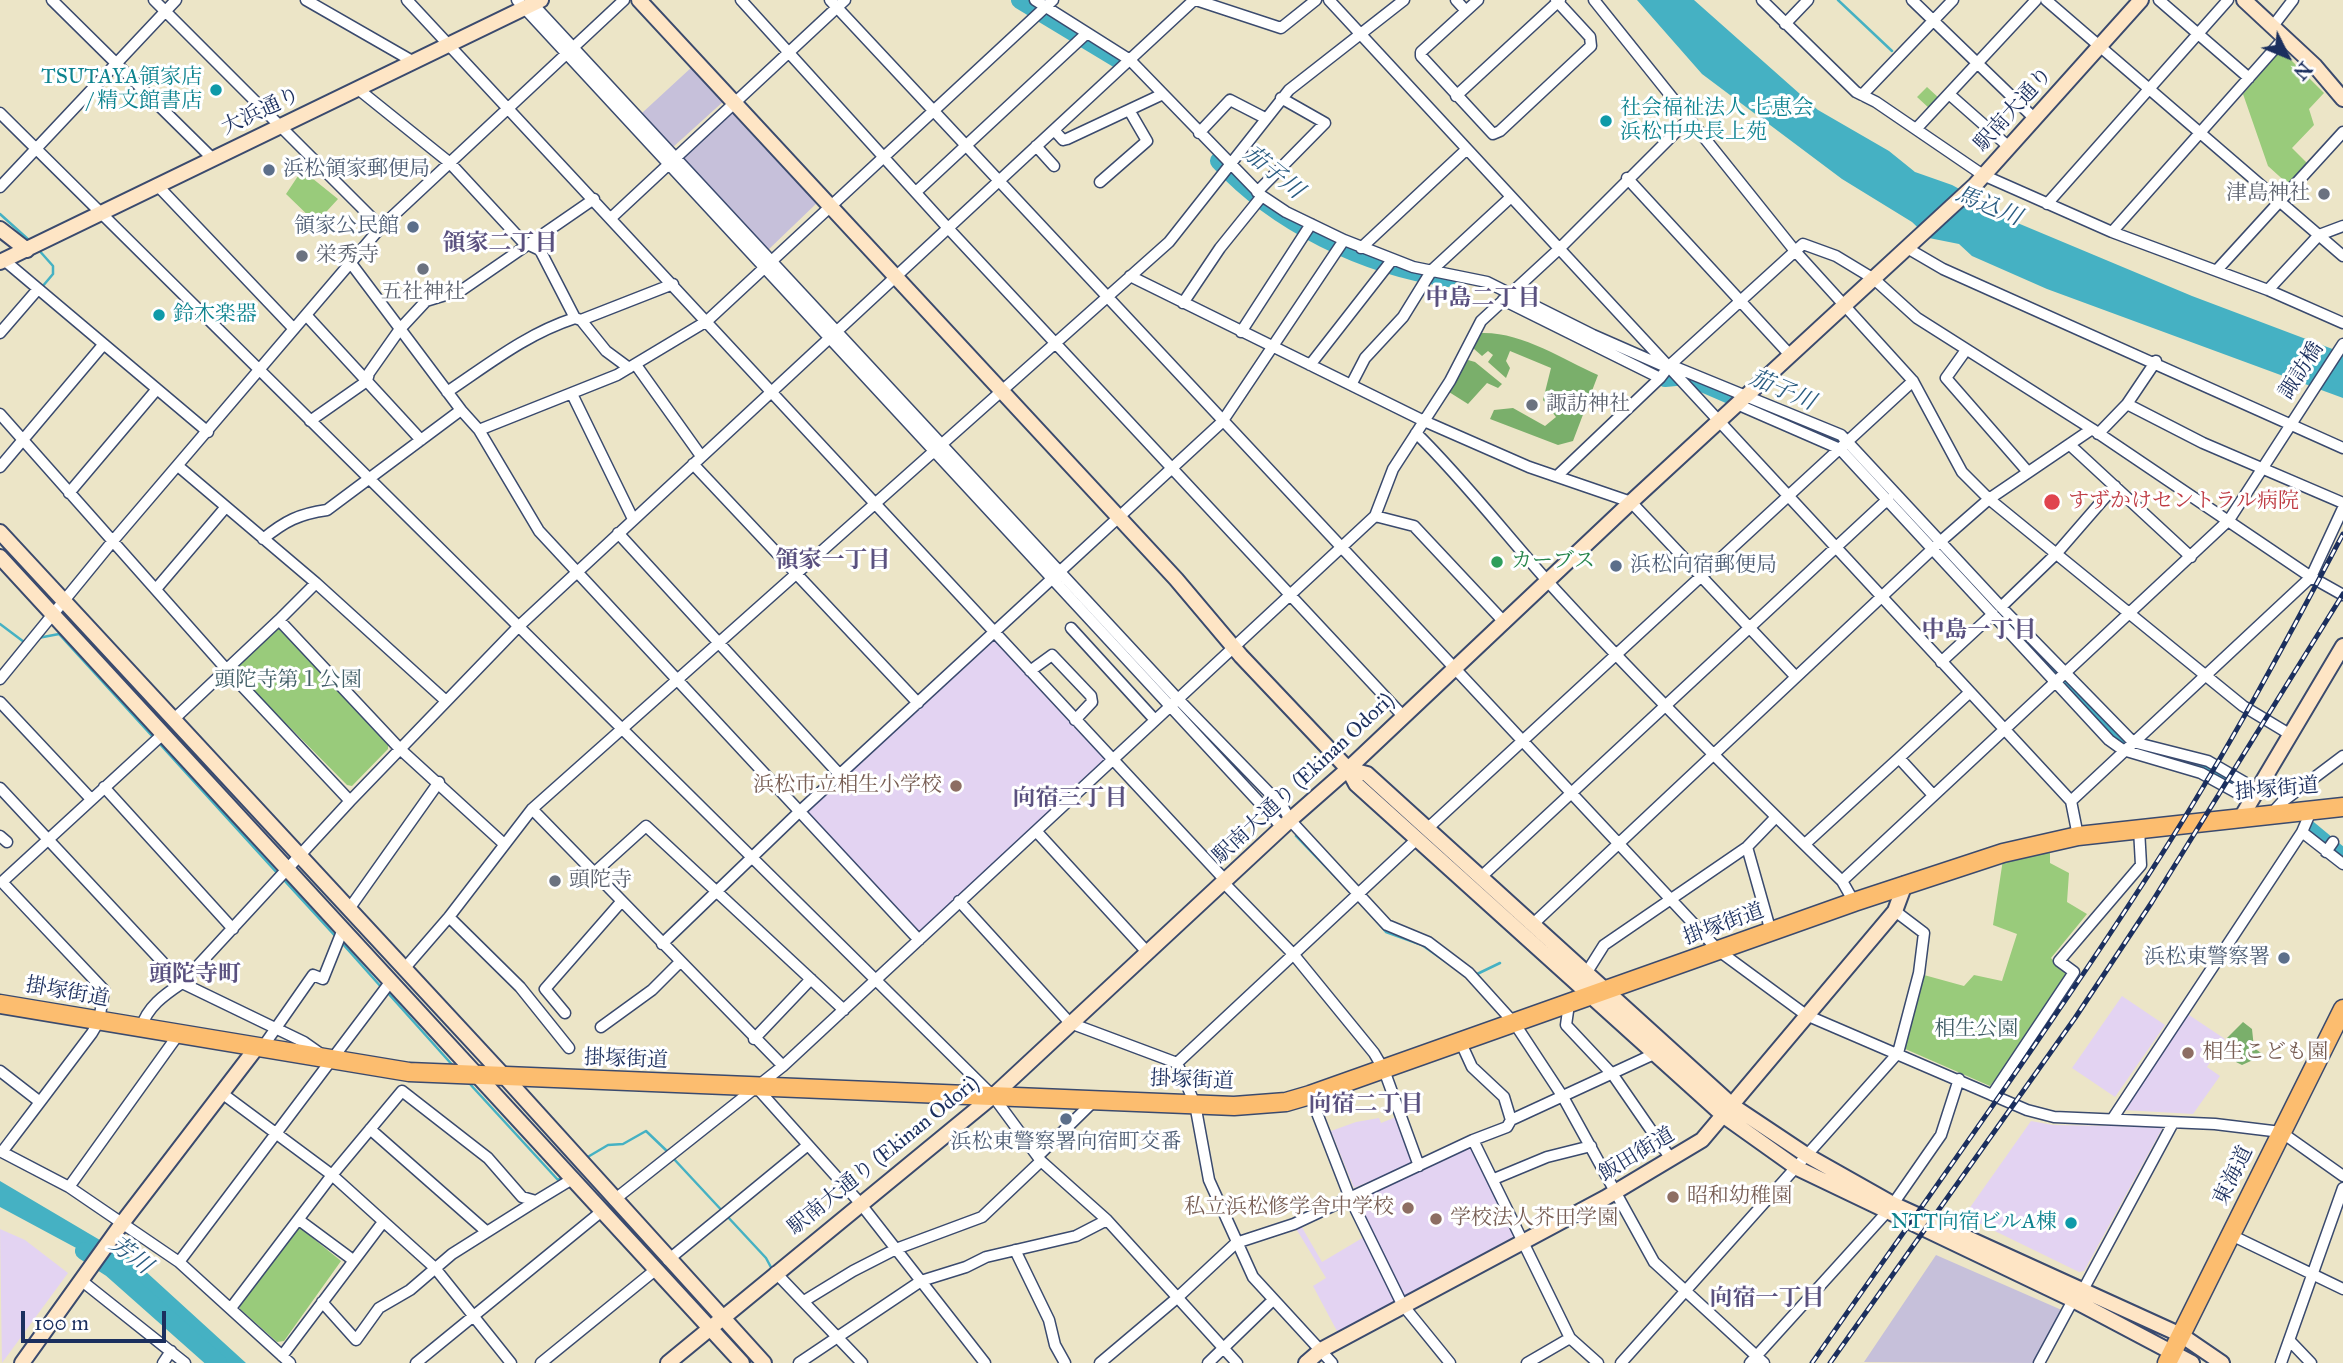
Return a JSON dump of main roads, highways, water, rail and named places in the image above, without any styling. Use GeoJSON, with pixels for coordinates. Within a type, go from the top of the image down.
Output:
{"type":"FeatureCollection","features":[{"type":"Feature","properties":{"kind":"highway","name":"掛塚街道"},"geometry":{"type":"LineString","coordinates":[[0,1004],[409,1072],[1234,1106],[1286,1102],[1515,1024],[1905,884],[2003,853],[2078,836],[2139,829],[2251,802],[2272,813],[2343,807]]}},
{"type":"Feature","properties":{"kind":"highway","name":"東海道"},"geometry":{"type":"LineString","coordinates":[[2173,1350],[2343,1009]]}},
{"type":"Feature","properties":{"kind":"water"},"geometry":{"type":"Polygon","coordinates":[[[1637,0],[1694,0],[1818,110],[1889,151],[1915,172],[1952,185],[1976,198],[1996,214],[2192,296],[2343,353],[2343,398],[2047,289],[1972,256],[1959,244],[1929,238],[1912,222],[1842,179],[1702,74],[1637,0]]]}},
{"type":"Feature","properties":{"kind":"water"},"geometry":{"type":"Polygon","coordinates":[[[0,1181],[132,1259],[246,1363],[220,1363],[119,1271],[0,1207],[0,1181]]]}},
{"type":"Feature","properties":{"kind":"waterway","name":"茄子川"},"geometry":{"type":"LineString","coordinates":[[1020,0],[1121,61]]}},
{"type":"Feature","properties":{"kind":"waterway"},"geometry":{"type":"LineString","coordinates":[[1838,0],[1892,51]]}},
{"type":"Feature","properties":{"kind":"waterway","name":"茄子川"},"geometry":{"type":"LineString","coordinates":[[1219,161],[1267,204],[1323,238],[1385,263],[1448,278]]}},
{"type":"Feature","properties":{"kind":"waterway"},"geometry":{"type":"LineString","coordinates":[[0,214],[30,241]]}},
{"type":"Feature","properties":{"kind":"waterway"},"geometry":{"type":"LineString","coordinates":[[37,248],[53,266],[53,274],[42,287]]}},
{"type":"Feature","properties":{"kind":"waterway","name":"茄子川"},"geometry":{"type":"LineString","coordinates":[[1632,359],[1665,378],[1686,376],[1827,437],[1850,454]]}},
{"type":"Feature","properties":{"kind":"waterway"},"geometry":{"type":"LineString","coordinates":[[906,413],[1008,523]]}},
{"type":"Feature","properties":{"kind":"waterway"},"geometry":{"type":"LineString","coordinates":[[1096,618],[1172,701]]}},
{"type":"Feature","properties":{"kind":"waterway","name":"茄子川"},"geometry":{"type":"LineString","coordinates":[[2005,621],[2122,740],[2206,768],[2245,790]]}},
{"type":"Feature","properties":{"kind":"waterway"},"geometry":{"type":"LineString","coordinates":[[0,624],[24,642],[28,641]]}},
{"type":"Feature","properties":{"kind":"waterway"},"geometry":{"type":"LineString","coordinates":[[38,638],[59,634],[153,737]]}},
{"type":"Feature","properties":{"kind":"waterway"},"geometry":{"type":"LineString","coordinates":[[1177,706],[1269,806]]}},
{"type":"Feature","properties":{"kind":"waterway"},"geometry":{"type":"LineString","coordinates":[[158,742],[278,874]]}},
{"type":"Feature","properties":{"kind":"waterway","name":"茄子川"},"geometry":{"type":"LineString","coordinates":[[2308,829],[2343,858]]}},
{"type":"Feature","properties":{"kind":"waterway"},"geometry":{"type":"LineString","coordinates":[[1296,836],[1350,892]]}},
{"type":"Feature","properties":{"kind":"waterway"},"geometry":{"type":"LineString","coordinates":[[283,879],[337,938]]}},
{"type":"Feature","properties":{"kind":"waterway"},"geometry":{"type":"LineString","coordinates":[[1364,907],[1386,932],[1422,945],[1469,978]]}},
{"type":"Feature","properties":{"kind":"waterway"},"geometry":{"type":"LineString","coordinates":[[342,943],[382,988]]}},
{"type":"Feature","properties":{"kind":"waterway"},"geometry":{"type":"LineString","coordinates":[[1475,975],[1500,963]]}},
{"type":"Feature","properties":{"kind":"waterway"},"geometry":{"type":"LineString","coordinates":[[387,992],[455,1068]]}},
{"type":"Feature","properties":{"kind":"waterway"},"geometry":{"type":"LineString","coordinates":[[469,1083],[558,1180],[562,1177]]}},
{"type":"Feature","properties":{"kind":"waterway"},"geometry":{"type":"LineString","coordinates":[[586,1158],[608,1145],[623,1144],[646,1131],[669,1153]]}},
{"type":"Feature","properties":{"kind":"waterway"},"geometry":{"type":"LineString","coordinates":[[673,1158],[766,1258],[773,1271]]}},
{"type":"Feature","properties":{"kind":"waterway","name":"芳川"},"geometry":{"type":"LineString","coordinates":[[84,1251],[112,1269],[218,1363]]}},
{"type":"Feature","properties":{"kind":"railway"},"geometry":{"type":"LineString","coordinates":[[1812,1363],[2032,1048],[2160,857],[2232,738],[2343,534]]}},
{"type":"Feature","properties":{"kind":"railway"},"geometry":{"type":"LineString","coordinates":[[1830,1363],[2075,1018],[2152,902],[2343,594]]}},
{"type":"Feature","properties":{"kind":"place","name":"TSUTAYA領家店 / 精文館書店"},"geometry":{"type":"Point","coordinates":[216,90]}},
{"type":"Feature","properties":{"kind":"place","name":"社会福祉法人 七恵会 浜松中央長上苑"},"geometry":{"type":"Point","coordinates":[1606,121]}},
{"type":"Feature","properties":{"kind":"place","name":"浜松領家郵便局"},"geometry":{"type":"Point","coordinates":[269,170]}},
{"type":"Feature","properties":{"kind":"place","name":"津島神社"},"geometry":{"type":"Point","coordinates":[2324,194]}},
{"type":"Feature","properties":{"kind":"place","name":"領家公民館"},"geometry":{"type":"Point","coordinates":[413,227]}},
{"type":"Feature","properties":{"kind":"place","name":"栄秀寺"},"geometry":{"type":"Point","coordinates":[302,256]}},
{"type":"Feature","properties":{"kind":"place","name":"五社神社"},"geometry":{"type":"Point","coordinates":[423,269]}},
{"type":"Feature","properties":{"kind":"place","name":"鈴木楽器"},"geometry":{"type":"Point","coordinates":[159,315]}},
{"type":"Feature","properties":{"kind":"place","name":"諏訪神社"},"geometry":{"type":"Point","coordinates":[1532,405]}},
{"type":"Feature","properties":{"kind":"place","name":"すずかけセントラル病院"},"geometry":{"type":"Point","coordinates":[2052,502]}},
{"type":"Feature","properties":{"kind":"place","name":"カーブス"},"geometry":{"type":"Point","coordinates":[1497,562]}},
{"type":"Feature","properties":{"kind":"place","name":"浜松向宿郵便局"},"geometry":{"type":"Point","coordinates":[1616,566]}},
{"type":"Feature","properties":{"kind":"place","name":"浜松市立相生小学校"},"geometry":{"type":"Point","coordinates":[956,786]}},
{"type":"Feature","properties":{"kind":"place","name":"頭陀寺"},"geometry":{"type":"Point","coordinates":[555,881]}},
{"type":"Feature","properties":{"kind":"place","name":"浜松東警察署"},"geometry":{"type":"Point","coordinates":[2284,958]}},
{"type":"Feature","properties":{"kind":"place","name":"相生こども園"},"geometry":{"type":"Point","coordinates":[2188,1053]}},
{"type":"Feature","properties":{"kind":"place","name":"浜松東警察署向宿町交番"},"geometry":{"type":"Point","coordinates":[1066,1119]}},
{"type":"Feature","properties":{"kind":"place","name":"昭和幼稚園"},"geometry":{"type":"Point","coordinates":[1673,1197]}},
{"type":"Feature","properties":{"kind":"place","name":"私立浜松修学舎中学校"},"geometry":{"type":"Point","coordinates":[1408,1208]}},
{"type":"Feature","properties":{"kind":"place","name":"学校法人芥田学園"},"geometry":{"type":"Point","coordinates":[1436,1219]}},
{"type":"Feature","properties":{"kind":"place","name":"NTT向宿ビルA棟"},"geometry":{"type":"Point","coordinates":[2071,1223]}},
{"type":"Feature","properties":{"kind":"district","name":"領家二丁目"},"geometry":{"type":"Point","coordinates":[500,244]}},
{"type":"Feature","properties":{"kind":"district","name":"中島二丁目"},"geometry":{"type":"Point","coordinates":[1483,299]}},
{"type":"Feature","properties":{"kind":"district","name":"領家一丁目"},"geometry":{"type":"Point","coordinates":[833,561]}},
{"type":"Feature","properties":{"kind":"district","name":"中島一丁目"},"geometry":{"type":"Point","coordinates":[1979,631]}},
{"type":"Feature","properties":{"kind":"district","name":"向宿三丁目"},"geometry":{"type":"Point","coordinates":[1070,799]}},
{"type":"Feature","properties":{"kind":"district","name":"頭陀寺町"},"geometry":{"type":"Point","coordinates":[195,975]}},
{"type":"Feature","properties":{"kind":"district","name":"向宿二丁目"},"geometry":{"type":"Point","coordinates":[1366,1105]}},
{"type":"Feature","properties":{"kind":"district","name":"向宿一丁目"},"geometry":{"type":"Point","coordinates":[1767,1299]}},
{"type":"Feature","properties":{"kind":"water label","name":"馬込川"},"geometry":{"type":"Point","coordinates":[1988,207]}},
{"type":"Feature","properties":{"kind":"park label","name":"頭陀寺第１公園"},"geometry":{"type":"Point","coordinates":[288,681]}},
{"type":"Feature","properties":{"kind":"park label","name":"相生公園"},"geometry":{"type":"Point","coordinates":[1976,1030]}}]}
